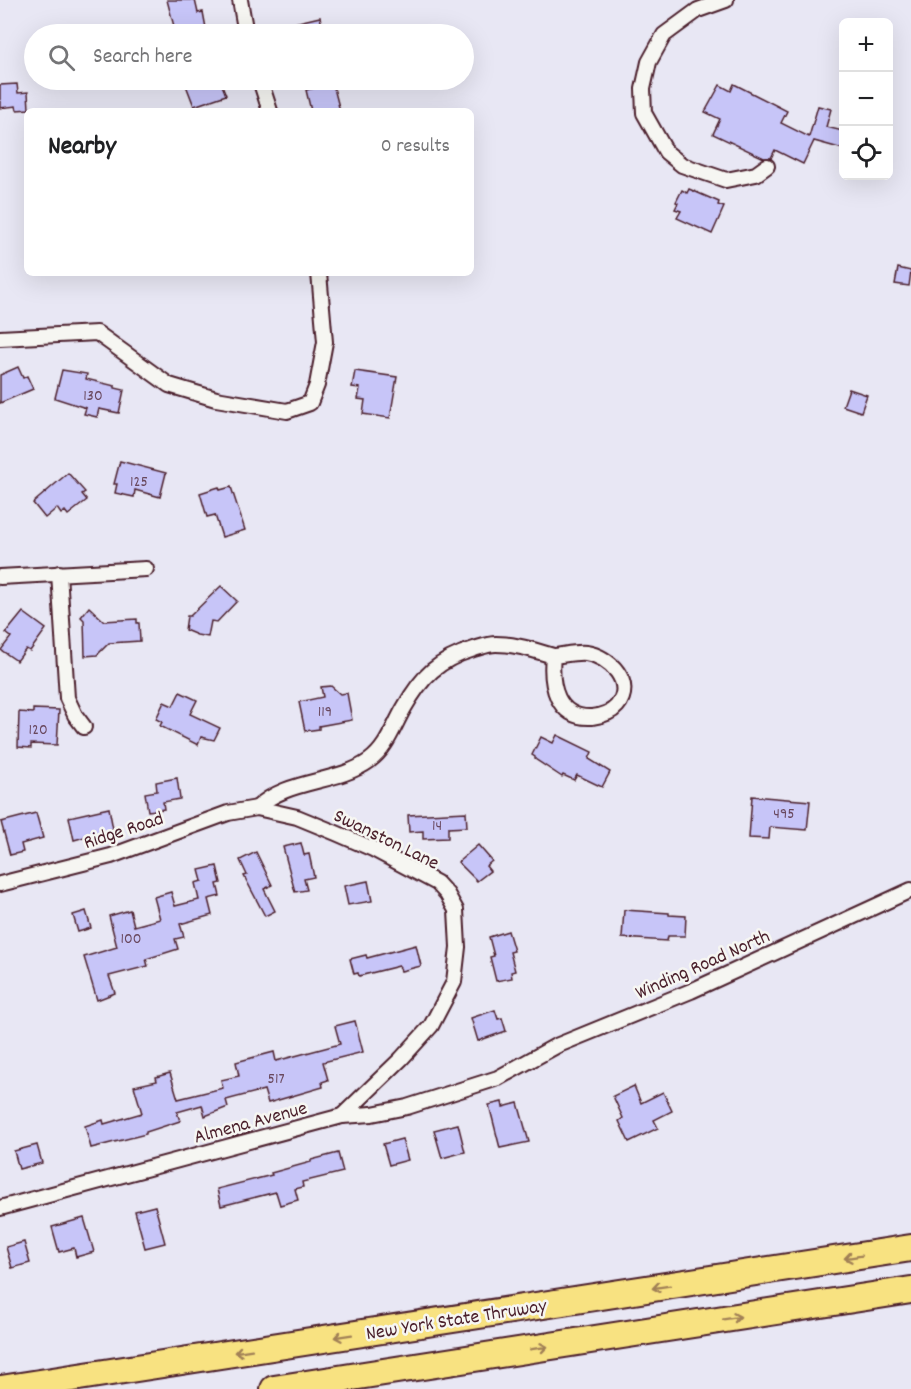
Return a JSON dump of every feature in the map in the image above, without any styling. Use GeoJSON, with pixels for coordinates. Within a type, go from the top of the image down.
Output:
{"type":"FeatureCollection","features":[{"type":"Feature","properties":{"kind":"highway","name":"New York State Thruway"},"geometry":{"type":"LineString","coordinates":[[1,1389],[911,1248]]}},
{"type":"Feature","properties":{"kind":"highway"},"geometry":{"type":"LineString","coordinates":[[274,1389],[911,1290]]}},
{"type":"Feature","properties":{"kind":"highway"},"geometry":{"type":"LineString","coordinates":[[362,1389],[506,1353]]}},
{"type":"Feature","properties":{"kind":"highway"},"geometry":{"type":"LineString","coordinates":[[0,1375],[128,1369]]}},
{"type":"Feature","properties":{"kind":"street"},"geometry":{"type":"LineString","coordinates":[[240,0],[244,24]]}},
{"type":"Feature","properties":{"kind":"street"},"geometry":{"type":"LineString","coordinates":[[726,0],[698,10],[664,35],[650,62],[643,89],[644,113],[666,152],[682,165],[726,180],[756,174],[767,166]]}},
{"type":"Feature","properties":{"kind":"street"},"geometry":{"type":"LineString","coordinates":[[263,90],[269,108]]}},
{"type":"Feature","properties":{"kind":"street"},"geometry":{"type":"LineString","coordinates":[[0,338],[97,333],[169,385],[216,399],[287,411],[310,404],[317,385],[325,342],[319,276]]}},
{"type":"Feature","properties":{"kind":"street"},"geometry":{"type":"LineString","coordinates":[[0,577],[146,569]]}},
{"type":"Feature","properties":{"kind":"street"},"geometry":{"type":"LineString","coordinates":[[59,573],[67,698],[84,727]]}},
{"type":"Feature","properties":{"kind":"street"},"geometry":{"type":"LineString","coordinates":[[257,808],[267,798],[368,762],[384,748],[415,687],[431,669],[457,654],[494,643],[524,646],[553,656],[586,653],[598,656],[613,665],[622,679],[623,692],[618,706],[607,714],[597,717],[582,717],[568,711],[559,701],[554,689],[553,656]]}},
{"type":"Feature","properties":{"kind":"street","name":"Ridge Road"},"geometry":{"type":"LineString","coordinates":[[0,884],[111,856],[228,813],[257,808]]}},
{"type":"Feature","properties":{"kind":"street","name":"Swanston Lane"},"geometry":{"type":"LineString","coordinates":[[257,808],[297,817],[374,849],[437,883],[447,894],[456,910],[458,947],[454,981],[431,1026],[401,1059],[342,1116]]}},
{"type":"Feature","properties":{"kind":"street","name":"Winding Road North"},"geometry":{"type":"LineString","coordinates":[[509,1073],[556,1046],[690,991],[911,890]]}},
{"type":"Feature","properties":{"kind":"street","name":"Almena Avenue"},"geometry":{"type":"LineString","coordinates":[[0,1208],[342,1116],[372,1114],[407,1107],[509,1073]]}},
{"type":"Feature","properties":{"kind":"building"},"geometry":{"type":"Polygon","coordinates":[[[167,0],[195,0],[198,13],[203,12],[205,24],[173,24],[167,0]]]}},
{"type":"Feature","properties":{"kind":"building"},"geometry":{"type":"Polygon","coordinates":[[[320,17],[322,24],[294,24],[320,17]]]}},
{"type":"Feature","properties":{"kind":"building"},"geometry":{"type":"Polygon","coordinates":[[[17,84],[18,93],[28,92],[29,108],[17,110],[16,106],[0,108],[0,85],[17,84]]]}},
{"type":"Feature","properties":{"kind":"building"},"geometry":{"type":"Polygon","coordinates":[[[734,84],[787,111],[781,123],[809,137],[818,106],[831,109],[826,127],[839,130],[839,148],[814,141],[803,164],[775,150],[771,158],[764,158],[713,134],[720,119],[705,112],[720,85],[731,91],[734,84]]]}},
{"type":"Feature","properties":{"kind":"building"},"geometry":{"type":"Polygon","coordinates":[[[188,90],[224,90],[226,95],[194,106],[188,90]]]}},
{"type":"Feature","properties":{"kind":"building"},"geometry":{"type":"Polygon","coordinates":[[[306,90],[335,90],[339,108],[310,108],[306,90]]]}},
{"type":"Feature","properties":{"kind":"building"},"geometry":{"type":"Polygon","coordinates":[[[689,189],[719,202],[718,205],[724,207],[712,234],[677,218],[681,211],[675,209],[678,203],[676,202],[682,190],[687,193],[689,189]]]}},
{"type":"Feature","properties":{"kind":"building"},"geometry":{"type":"Polygon","coordinates":[[[898,268],[911,271],[909,286],[895,284],[898,268]]]}},
{"type":"Feature","properties":{"kind":"building"},"geometry":{"type":"Polygon","coordinates":[[[18,367],[23,378],[27,376],[33,389],[0,403],[0,375],[18,367]]]}},
{"type":"Feature","properties":{"kind":"building"},"geometry":{"type":"Polygon","coordinates":[[[62,370],[87,374],[86,379],[124,390],[119,413],[99,409],[97,417],[84,414],[86,408],[55,398],[62,370]]]}},
{"type":"Feature","properties":{"kind":"building"},"geometry":{"type":"Polygon","coordinates":[[[355,371],[397,377],[390,418],[363,414],[365,400],[358,399],[360,388],[352,387],[355,371]]]}},
{"type":"Feature","properties":{"kind":"building"},"geometry":{"type":"Polygon","coordinates":[[[849,389],[867,395],[861,412],[843,406],[849,389]]]}},
{"type":"Feature","properties":{"kind":"building"},"geometry":{"type":"Polygon","coordinates":[[[120,461],[166,473],[160,497],[135,490],[134,497],[115,493],[117,484],[114,484],[120,461]]]}},
{"type":"Feature","properties":{"kind":"building"},"geometry":{"type":"Polygon","coordinates":[[[68,473],[85,492],[82,494],[87,500],[68,515],[65,511],[61,514],[57,508],[45,518],[33,503],[68,473]]]}},
{"type":"Feature","properties":{"kind":"building"},"geometry":{"type":"Polygon","coordinates":[[[219,487],[220,490],[231,487],[245,530],[222,537],[215,515],[207,517],[200,493],[219,487]]]}},
{"type":"Feature","properties":{"kind":"building"},"geometry":{"type":"Polygon","coordinates":[[[221,586],[237,601],[217,622],[211,621],[208,637],[185,630],[187,616],[190,616],[221,586]]]}},
{"type":"Feature","properties":{"kind":"building"},"geometry":{"type":"Polygon","coordinates":[[[89,607],[104,621],[137,619],[140,641],[109,643],[97,655],[85,656],[84,620],[81,617],[89,607]]]}},
{"type":"Feature","properties":{"kind":"building"},"geometry":{"type":"Polygon","coordinates":[[[23,612],[46,629],[30,651],[26,649],[17,661],[1,650],[11,637],[6,633],[23,612]]]}},
{"type":"Feature","properties":{"kind":"building"},"geometry":{"type":"Polygon","coordinates":[[[331,686],[340,694],[347,693],[352,720],[305,731],[299,702],[323,697],[321,687],[331,686]]]}},
{"type":"Feature","properties":{"kind":"building"},"geometry":{"type":"Polygon","coordinates":[[[180,692],[197,700],[190,714],[220,728],[214,740],[201,737],[198,745],[160,726],[162,722],[156,719],[164,702],[173,706],[180,692]]]}},
{"type":"Feature","properties":{"kind":"building"},"geometry":{"type":"Polygon","coordinates":[[[33,709],[59,710],[57,745],[31,744],[31,748],[18,747],[19,712],[33,713],[33,709]]]}},
{"type":"Feature","properties":{"kind":"building"},"geometry":{"type":"Polygon","coordinates":[[[557,735],[592,752],[589,759],[610,772],[602,787],[577,775],[574,780],[563,775],[562,777],[535,759],[532,755],[541,737],[553,743],[557,735]]]}},
{"type":"Feature","properties":{"kind":"building"},"geometry":{"type":"Polygon","coordinates":[[[177,778],[180,799],[163,802],[164,809],[148,811],[145,793],[157,791],[156,782],[177,778]]]}},
{"type":"Feature","properties":{"kind":"building"},"geometry":{"type":"Polygon","coordinates":[[[752,796],[810,801],[807,830],[770,827],[769,839],[749,838],[752,796]]]}},
{"type":"Feature","properties":{"kind":"building"},"geometry":{"type":"Polygon","coordinates":[[[109,808],[113,829],[74,840],[69,817],[109,808]]]}},
{"type":"Feature","properties":{"kind":"building"},"geometry":{"type":"Polygon","coordinates":[[[466,812],[467,827],[448,828],[448,838],[423,839],[423,831],[409,832],[408,815],[466,812]]]}},
{"type":"Feature","properties":{"kind":"building"},"geometry":{"type":"Polygon","coordinates":[[[36,813],[43,838],[21,844],[23,852],[10,855],[1,822],[36,813]]]}},
{"type":"Feature","properties":{"kind":"building"},"geometry":{"type":"Polygon","coordinates":[[[301,843],[304,855],[309,854],[314,877],[304,879],[307,890],[295,892],[283,847],[301,843]]]}},
{"type":"Feature","properties":{"kind":"building"},"geometry":{"type":"Polygon","coordinates":[[[478,845],[492,861],[486,866],[490,871],[477,881],[458,862],[478,845]]]}},
{"type":"Feature","properties":{"kind":"building"},"geometry":{"type":"Polygon","coordinates":[[[256,852],[272,885],[264,889],[275,911],[265,916],[244,876],[247,875],[240,860],[256,852]]]}},
{"type":"Feature","properties":{"kind":"building"},"geometry":{"type":"Polygon","coordinates":[[[217,866],[221,883],[217,884],[220,896],[208,899],[212,915],[180,924],[184,937],[175,939],[178,949],[146,959],[148,966],[109,976],[115,993],[97,1000],[84,957],[117,947],[109,916],[130,910],[134,926],[160,919],[154,897],[171,892],[175,906],[199,900],[195,883],[202,881],[199,870],[217,866]]]}},
{"type":"Feature","properties":{"kind":"building"},"geometry":{"type":"Polygon","coordinates":[[[368,881],[372,901],[348,905],[344,886],[368,881]]]}},
{"type":"Feature","properties":{"kind":"building"},"geometry":{"type":"Polygon","coordinates":[[[624,910],[686,916],[685,936],[668,936],[667,941],[622,938],[624,910]]]}},
{"type":"Feature","properties":{"kind":"building"},"geometry":{"type":"Polygon","coordinates":[[[86,911],[91,928],[78,932],[73,915],[86,911]]]}},
{"type":"Feature","properties":{"kind":"building"},"geometry":{"type":"Polygon","coordinates":[[[508,931],[514,951],[510,952],[515,971],[511,972],[512,978],[496,981],[490,957],[494,956],[489,937],[508,931]]]}},
{"type":"Feature","properties":{"kind":"building"},"geometry":{"type":"Polygon","coordinates":[[[416,945],[421,966],[401,971],[399,966],[359,976],[358,973],[354,974],[350,959],[366,955],[367,958],[416,945]]]}},
{"type":"Feature","properties":{"kind":"building"},"geometry":{"type":"Polygon","coordinates":[[[495,1010],[498,1019],[502,1018],[506,1031],[478,1041],[471,1018],[495,1010]]]}},
{"type":"Feature","properties":{"kind":"building"},"geometry":{"type":"Polygon","coordinates":[[[355,1021],[363,1052],[323,1062],[328,1080],[322,1082],[323,1087],[268,1103],[264,1090],[226,1100],[228,1107],[205,1116],[202,1105],[177,1112],[180,1121],[146,1132],[146,1134],[91,1148],[85,1126],[103,1120],[104,1124],[142,1113],[134,1086],[157,1081],[156,1077],[170,1073],[178,1099],[223,1088],[221,1080],[239,1076],[236,1062],[274,1052],[276,1061],[340,1044],[335,1026],[355,1021]]]}},
{"type":"Feature","properties":{"kind":"building"},"geometry":{"type":"Polygon","coordinates":[[[634,1086],[641,1103],[663,1092],[672,1111],[654,1120],[658,1128],[629,1142],[619,1121],[623,1118],[613,1096],[634,1086]]]}},
{"type":"Feature","properties":{"kind":"building"},"geometry":{"type":"Polygon","coordinates":[[[502,1102],[503,1107],[518,1103],[529,1142],[500,1148],[489,1105],[502,1102]]]}},
{"type":"Feature","properties":{"kind":"building"},"geometry":{"type":"Polygon","coordinates":[[[458,1124],[465,1152],[442,1158],[434,1130],[458,1124]]]}},
{"type":"Feature","properties":{"kind":"building"},"geometry":{"type":"Polygon","coordinates":[[[402,1139],[408,1160],[389,1165],[383,1144],[402,1139]]]}},
{"type":"Feature","properties":{"kind":"building"},"geometry":{"type":"Polygon","coordinates":[[[37,1145],[42,1163],[19,1169],[14,1151],[37,1145]]]}},
{"type":"Feature","properties":{"kind":"building"},"geometry":{"type":"Polygon","coordinates":[[[338,1153],[343,1172],[302,1182],[303,1187],[295,1189],[298,1200],[280,1205],[276,1192],[221,1206],[217,1189],[272,1175],[271,1173],[338,1153]]]}},
{"type":"Feature","properties":{"kind":"building"},"geometry":{"type":"Polygon","coordinates":[[[155,1206],[165,1243],[145,1248],[135,1211],[155,1206]]]}},
{"type":"Feature","properties":{"kind":"building"},"geometry":{"type":"Polygon","coordinates":[[[84,1218],[94,1252],[76,1257],[74,1248],[59,1252],[52,1227],[84,1218]]]}},
{"type":"Feature","properties":{"kind":"building"},"geometry":{"type":"Polygon","coordinates":[[[24,1242],[30,1263],[12,1268],[6,1247],[24,1242]]]}}]}
